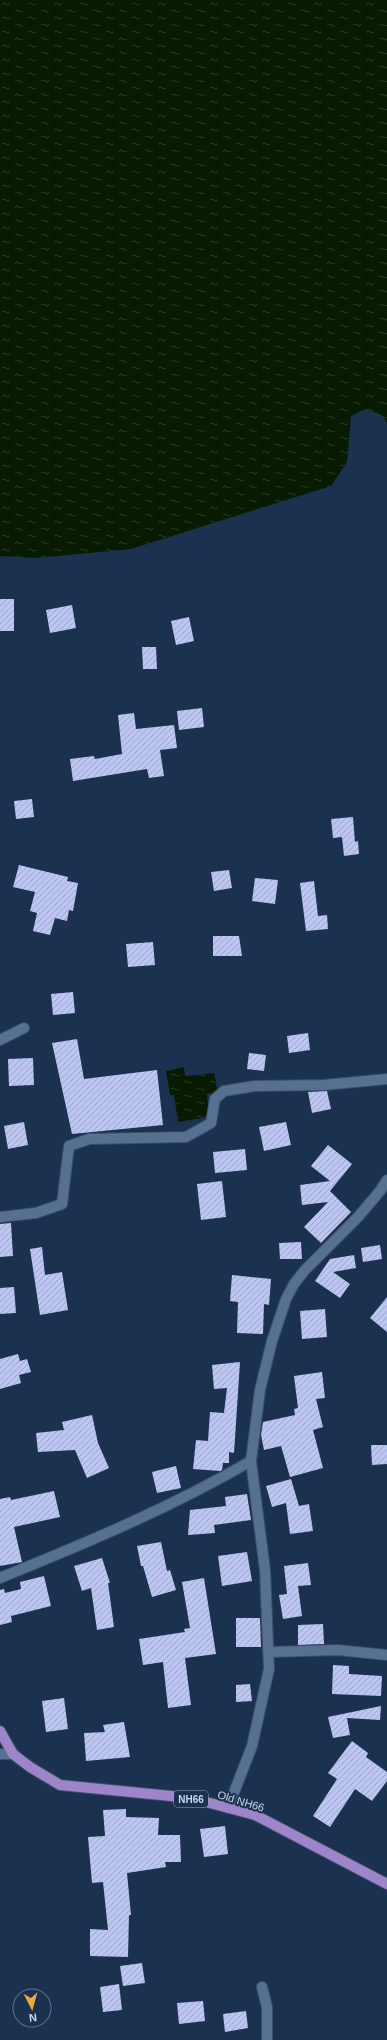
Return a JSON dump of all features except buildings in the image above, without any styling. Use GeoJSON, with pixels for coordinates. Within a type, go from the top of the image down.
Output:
{"type":"FeatureCollection","features":[{"type":"Feature","properties":{"kind":"main road","name":"Old NH66"},"geometry":{"type":"LineString","coordinates":[[0,1731],[13,1754],[30,1767],[60,1785],[191,1798],[255,1815],[387,1884]]}},
{"type":"Feature","properties":{"kind":"street"},"geometry":{"type":"LineString","coordinates":[[0,1040],[24,1028]]}},
{"type":"Feature","properties":{"kind":"street"},"geometry":{"type":"LineString","coordinates":[[0,1217],[36,1213],[62,1204],[69,1146],[89,1139],[186,1137],[211,1123],[215,1099],[224,1091],[255,1086],[324,1084],[387,1079]]}},
{"type":"Feature","properties":{"kind":"street"},"geometry":{"type":"LineString","coordinates":[[228,1808],[252,1746],[269,1669],[265,1570],[251,1462],[260,1390],[272,1341],[286,1299],[294,1284],[305,1270],[384,1194],[387,1180]]}},
{"type":"Feature","properties":{"kind":"street"},"geometry":{"type":"LineString","coordinates":[[0,1578],[106,1535],[218,1480],[251,1462]]}},
{"type":"Feature","properties":{"kind":"street"},"geometry":{"type":"LineString","coordinates":[[269,1652],[338,1650],[387,1655]]}},
{"type":"Feature","properties":{"kind":"street"},"geometry":{"type":"LineString","coordinates":[[0,1754],[13,1754]]}},
{"type":"Feature","properties":{"kind":"street"},"geometry":{"type":"LineString","coordinates":[[262,1987],[267,2007],[267,2040]]}},
{"type":"Feature","properties":{"kind":"water"},"geometry":{"type":"Polygon","coordinates":[[[0,0],[387,0],[387,423],[382,415],[365,409],[351,416],[347,462],[331,486],[131,549],[36,558],[0,556],[0,0]]]}},
{"type":"Feature","properties":{"kind":"water"},"geometry":{"type":"Polygon","coordinates":[[[184,1067],[185,1076],[214,1073],[218,1092],[207,1094],[209,1117],[178,1122],[174,1095],[170,1095],[166,1071],[184,1067]]]}}]}
